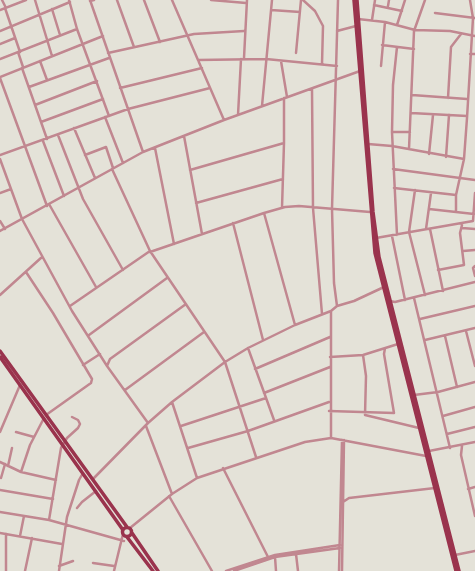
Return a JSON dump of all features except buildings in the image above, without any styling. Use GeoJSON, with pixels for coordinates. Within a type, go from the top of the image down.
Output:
{"type":"FeatureCollection","features":[{"type":"Feature","properties":{"kind":"main road"},"geometry":{"type":"LineString","coordinates":[[354,0],[368,144],[372,215],[376,238],[392,307],[398,344],[456,571]]}},
{"type":"Feature","properties":{"kind":"main road"},"geometry":{"type":"LineString","coordinates":[[357,0],[357,19],[375,252],[414,395],[459,571]]}},
{"type":"Feature","properties":{"kind":"main road"},"geometry":{"type":"LineString","coordinates":[[0,351],[64,443],[123,532],[153,571]]}},
{"type":"Feature","properties":{"kind":"main road"},"geometry":{"type":"LineString","coordinates":[[0,357],[45,416]]}},
{"type":"Feature","properties":{"kind":"main road"},"geometry":{"type":"LineString","coordinates":[[64,443],[130,529],[158,571]]}},
{"type":"Feature","properties":{"kind":"main road"},"geometry":{"type":"LineString","coordinates":[[123,532],[130,529]]}},
{"type":"Feature","properties":{"kind":"main road"},"geometry":{"type":"LineString","coordinates":[[127,537],[130,529]]}},
{"type":"Feature","properties":{"kind":"street"},"geometry":{"type":"LineString","coordinates":[[2,0],[12,26],[23,68],[47,139]]}},
{"type":"Feature","properties":{"kind":"street"},"geometry":{"type":"LineString","coordinates":[[0,10],[26,0]]}},
{"type":"Feature","properties":{"kind":"street"},"geometry":{"type":"LineString","coordinates":[[35,0],[46,41],[52,56]]}},
{"type":"Feature","properties":{"kind":"street"},"geometry":{"type":"LineString","coordinates":[[94,0],[90,1],[143,152]]}},
{"type":"Feature","properties":{"kind":"street"},"geometry":{"type":"LineString","coordinates":[[117,0],[134,47]]}},
{"type":"Feature","properties":{"kind":"street"},"geometry":{"type":"LineString","coordinates":[[144,0],[160,42]]}},
{"type":"Feature","properties":{"kind":"street"},"geometry":{"type":"LineString","coordinates":[[172,0],[224,120]]}},
{"type":"Feature","properties":{"kind":"street"},"geometry":{"type":"LineString","coordinates":[[211,0],[247,2],[238,115]]}},
{"type":"Feature","properties":{"kind":"street"},"geometry":{"type":"LineString","coordinates":[[262,106],[272,0]]}},
{"type":"Feature","properties":{"kind":"street"},"geometry":{"type":"LineString","coordinates":[[296,53],[302,0]]}},
{"type":"Feature","properties":{"kind":"street"},"geometry":{"type":"LineString","coordinates":[[302,0],[315,11],[323,26],[322,64]]}},
{"type":"Feature","properties":{"kind":"street"},"geometry":{"type":"LineString","coordinates":[[337,306],[334,282],[332,209],[337,80],[338,0]]}},
{"type":"Feature","properties":{"kind":"street"},"geometry":{"type":"LineString","coordinates":[[372,20],[375,0]]}},
{"type":"Feature","properties":{"kind":"street"},"geometry":{"type":"LineString","coordinates":[[388,6],[389,0]]}},
{"type":"Feature","properties":{"kind":"street"},"geometry":{"type":"LineString","coordinates":[[397,25],[405,0]]}},
{"type":"Feature","properties":{"kind":"street"},"geometry":{"type":"LineString","coordinates":[[409,149],[415,30],[425,0]]}},
{"type":"Feature","properties":{"kind":"street"},"geometry":{"type":"LineString","coordinates":[[456,212],[456,195],[464,160],[470,54],[473,35],[474,18],[470,8],[470,0]]}},
{"type":"Feature","properties":{"kind":"street"},"geometry":{"type":"LineString","coordinates":[[0,31],[70,1],[77,29],[109,116]]}},
{"type":"Feature","properties":{"kind":"street"},"geometry":{"type":"LineString","coordinates":[[374,5],[388,6],[402,11]]}},
{"type":"Feature","properties":{"kind":"street"},"geometry":{"type":"LineString","coordinates":[[52,9],[60,35]]}},
{"type":"Feature","properties":{"kind":"street"},"geometry":{"type":"LineString","coordinates":[[271,10],[300,12]]}},
{"type":"Feature","properties":{"kind":"street"},"geometry":{"type":"LineString","coordinates":[[435,13],[474,18]]}},
{"type":"Feature","properties":{"kind":"street"},"geometry":{"type":"LineString","coordinates":[[357,19],[384,22],[415,30],[450,31],[473,35]]}},
{"type":"Feature","properties":{"kind":"street"},"geometry":{"type":"LineString","coordinates":[[381,66],[384,22]]}},
{"type":"Feature","properties":{"kind":"street"},"geometry":{"type":"LineString","coordinates":[[337,31],[356,26]]}},
{"type":"Feature","properties":{"kind":"street"},"geometry":{"type":"LineString","coordinates":[[0,59],[77,29]]}},
{"type":"Feature","properties":{"kind":"street"},"geometry":{"type":"LineString","coordinates":[[108,53],[194,34],[244,31]]}},
{"type":"Feature","properties":{"kind":"street"},"geometry":{"type":"LineString","coordinates":[[448,98],[451,47],[461,34]]}},
{"type":"Feature","properties":{"kind":"street"},"geometry":{"type":"LineString","coordinates":[[96,287],[48,205],[0,77],[103,36]]}},
{"type":"Feature","properties":{"kind":"street"},"geometry":{"type":"LineString","coordinates":[[0,44],[15,38]]}},
{"type":"Feature","properties":{"kind":"street"},"geometry":{"type":"LineString","coordinates":[[382,45],[414,49]]}},
{"type":"Feature","properties":{"kind":"street"},"geometry":{"type":"LineString","coordinates":[[397,47],[393,85],[392,132],[397,235]]}},
{"type":"Feature","properties":{"kind":"street"},"geometry":{"type":"LineString","coordinates":[[470,54],[475,54]]}},
{"type":"Feature","properties":{"kind":"street"},"geometry":{"type":"LineString","coordinates":[[29,87],[110,58]]}},
{"type":"Feature","properties":{"kind":"street"},"geometry":{"type":"LineString","coordinates":[[198,60],[242,58],[266,59],[337,66]]}},
{"type":"Feature","properties":{"kind":"street"},"geometry":{"type":"LineString","coordinates":[[40,61],[47,80]]}},
{"type":"Feature","properties":{"kind":"street"},"geometry":{"type":"LineString","coordinates":[[281,61],[287,97]]}},
{"type":"Feature","properties":{"kind":"street"},"geometry":{"type":"LineString","coordinates":[[120,88],[202,68]]}},
{"type":"Feature","properties":{"kind":"street"},"geometry":{"type":"LineString","coordinates":[[0,231],[143,152],[224,120],[361,71]]}},
{"type":"Feature","properties":{"kind":"street"},"geometry":{"type":"LineString","coordinates":[[35,105],[97,81]]}},
{"type":"Feature","properties":{"kind":"street"},"geometry":{"type":"LineString","coordinates":[[0,155],[128,109],[210,88]]}},
{"type":"Feature","properties":{"kind":"street"},"geometry":{"type":"LineString","coordinates":[[312,88],[313,208],[322,314]]}},
{"type":"Feature","properties":{"kind":"street"},"geometry":{"type":"LineString","coordinates":[[412,95],[468,99]]}},
{"type":"Feature","properties":{"kind":"street"},"geometry":{"type":"LineString","coordinates":[[282,208],[284,98]]}},
{"type":"Feature","properties":{"kind":"street"},"geometry":{"type":"LineString","coordinates":[[41,122],[103,99]]}},
{"type":"Feature","properties":{"kind":"street"},"geometry":{"type":"LineString","coordinates":[[411,113],[467,116]]}},
{"type":"Feature","properties":{"kind":"street"},"geometry":{"type":"LineString","coordinates":[[429,154],[433,114]]}},
{"type":"Feature","properties":{"kind":"street"},"geometry":{"type":"LineString","coordinates":[[446,158],[450,116]]}},
{"type":"Feature","properties":{"kind":"street"},"geometry":{"type":"LineString","coordinates":[[105,117],[123,163]]}},
{"type":"Feature","properties":{"kind":"street"},"geometry":{"type":"LineString","coordinates":[[74,128],[95,178]]}},
{"type":"Feature","properties":{"kind":"street"},"geometry":{"type":"LineString","coordinates":[[392,132],[410,132]]}},
{"type":"Feature","properties":{"kind":"street"},"geometry":{"type":"LineString","coordinates":[[58,135],[79,188],[123,270]]}},
{"type":"Feature","properties":{"kind":"street"},"geometry":{"type":"LineString","coordinates":[[184,136],[202,234]]}},
{"type":"Feature","properties":{"kind":"street"},"geometry":{"type":"LineString","coordinates":[[43,140],[64,196]]}},
{"type":"Feature","properties":{"kind":"street"},"geometry":{"type":"LineString","coordinates":[[190,170],[284,143]]}},
{"type":"Feature","properties":{"kind":"street"},"geometry":{"type":"LineString","coordinates":[[368,144],[392,146],[446,158],[464,160]]}},
{"type":"Feature","properties":{"kind":"street"},"geometry":{"type":"LineString","coordinates":[[85,155],[106,146],[112,169],[150,252],[225,362],[256,457]]}},
{"type":"Feature","properties":{"kind":"street"},"geometry":{"type":"LineString","coordinates":[[154,148],[174,244]]}},
{"type":"Feature","properties":{"kind":"street"},"geometry":{"type":"LineString","coordinates":[[0,159],[2,168],[22,219],[42,257],[107,366],[148,423]]}},
{"type":"Feature","properties":{"kind":"street"},"geometry":{"type":"LineString","coordinates":[[393,169],[475,180]]}},
{"type":"Feature","properties":{"kind":"street"},"geometry":{"type":"LineString","coordinates":[[196,203],[283,179]]}},
{"type":"Feature","properties":{"kind":"street"},"geometry":{"type":"LineString","coordinates":[[0,193],[11,188]]}},
{"type":"Feature","properties":{"kind":"street"},"geometry":{"type":"LineString","coordinates":[[394,188],[456,195]]}},
{"type":"Feature","properties":{"kind":"street"},"geometry":{"type":"LineString","coordinates":[[415,190],[409,232],[425,295]]}},
{"type":"Feature","properties":{"kind":"street"},"geometry":{"type":"LineString","coordinates":[[426,229],[430,193]]}},
{"type":"Feature","properties":{"kind":"street"},"geometry":{"type":"LineString","coordinates":[[376,238],[426,229],[462,226],[472,222],[475,193]]}},
{"type":"Feature","properties":{"kind":"street"},"geometry":{"type":"LineString","coordinates":[[70,306],[96,287],[150,252],[264,213],[282,208],[313,208],[332,209],[372,215]]}},
{"type":"Feature","properties":{"kind":"street"},"geometry":{"type":"LineString","coordinates":[[429,209],[474,214]]}},
{"type":"Feature","properties":{"kind":"street"},"geometry":{"type":"LineString","coordinates":[[264,213],[295,325]]}},
{"type":"Feature","properties":{"kind":"street"},"geometry":{"type":"LineString","coordinates":[[0,221],[5,229]]}},
{"type":"Feature","properties":{"kind":"street"},"geometry":{"type":"LineString","coordinates":[[233,223],[263,340]]}},
{"type":"Feature","properties":{"kind":"street"},"geometry":{"type":"LineString","coordinates":[[462,226],[475,229]]}},
{"type":"Feature","properties":{"kind":"street"},"geometry":{"type":"LineString","coordinates":[[438,270],[463,266],[465,264],[460,234],[462,226]]}},
{"type":"Feature","properties":{"kind":"street"},"geometry":{"type":"LineString","coordinates":[[430,229],[443,291]]}},
{"type":"Feature","properties":{"kind":"street"},"geometry":{"type":"LineString","coordinates":[[392,236],[405,300]]}},
{"type":"Feature","properties":{"kind":"street"},"geometry":{"type":"LineString","coordinates":[[463,251],[475,250]]}},
{"type":"Feature","properties":{"kind":"street"},"geometry":{"type":"LineString","coordinates":[[0,295],[42,257]]}},
{"type":"Feature","properties":{"kind":"street"},"geometry":{"type":"LineString","coordinates":[[475,266],[473,268],[475,276]]}},
{"type":"Feature","properties":{"kind":"street"},"geometry":{"type":"LineString","coordinates":[[21,472],[34,437],[45,416],[91,383],[92,379],[54,313],[26,272]]}},
{"type":"Feature","properties":{"kind":"street"},"geometry":{"type":"LineString","coordinates":[[89,335],[167,278]]}},
{"type":"Feature","properties":{"kind":"street"},"geometry":{"type":"LineString","coordinates":[[390,301],[395,302],[414,298],[475,282]]}},
{"type":"Feature","properties":{"kind":"street"},"geometry":{"type":"LineString","coordinates":[[93,479],[148,423],[172,402],[225,362],[263,340],[295,325],[331,311],[337,306],[354,301],[384,287]]}},
{"type":"Feature","properties":{"kind":"street"},"geometry":{"type":"LineString","coordinates":[[414,298],[438,392],[450,448]]}},
{"type":"Feature","properties":{"kind":"street"},"geometry":{"type":"LineString","coordinates":[[392,307],[395,302]]}},
{"type":"Feature","properties":{"kind":"street"},"geometry":{"type":"LineString","coordinates":[[107,366],[110,359],[186,304]]}},
{"type":"Feature","properties":{"kind":"street"},"geometry":{"type":"LineString","coordinates":[[420,319],[475,306]]}},
{"type":"Feature","properties":{"kind":"street"},"geometry":{"type":"LineString","coordinates":[[330,438],[329,402],[331,311]]}},
{"type":"Feature","properties":{"kind":"street"},"geometry":{"type":"LineString","coordinates":[[425,340],[475,328]]}},
{"type":"Feature","properties":{"kind":"street"},"geometry":{"type":"LineString","coordinates":[[466,331],[475,366]]}},
{"type":"Feature","properties":{"kind":"street"},"geometry":{"type":"LineString","coordinates":[[124,390],[204,332]]}},
{"type":"Feature","properties":{"kind":"street"},"geometry":{"type":"LineString","coordinates":[[255,368],[330,336]]}},
{"type":"Feature","properties":{"kind":"street"},"geometry":{"type":"LineString","coordinates":[[445,336],[457,387]]}},
{"type":"Feature","properties":{"kind":"street"},"geometry":{"type":"LineString","coordinates":[[330,357],[363,355],[398,344]]}},
{"type":"Feature","properties":{"kind":"street"},"geometry":{"type":"LineString","coordinates":[[248,348],[274,420]]}},
{"type":"Feature","properties":{"kind":"street"},"geometry":{"type":"LineString","coordinates":[[329,411],[364,414],[394,413],[384,354],[385,348]]}},
{"type":"Feature","properties":{"kind":"street"},"geometry":{"type":"LineString","coordinates":[[376,351],[384,354]]}},
{"type":"Feature","properties":{"kind":"street"},"geometry":{"type":"LineString","coordinates":[[83,365],[100,354]]}},
{"type":"Feature","properties":{"kind":"street"},"geometry":{"type":"LineString","coordinates":[[363,355],[366,376],[364,414]]}},
{"type":"Feature","properties":{"kind":"street"},"geometry":{"type":"LineString","coordinates":[[102,357],[110,359]]}},
{"type":"Feature","properties":{"kind":"street"},"geometry":{"type":"LineString","coordinates":[[264,393],[330,367]]}},
{"type":"Feature","properties":{"kind":"street"},"geometry":{"type":"LineString","coordinates":[[414,395],[438,392],[475,382]]}},
{"type":"Feature","properties":{"kind":"street"},"geometry":{"type":"LineString","coordinates":[[0,432],[20,385]]}},
{"type":"Feature","properties":{"kind":"street"},"geometry":{"type":"LineString","coordinates":[[181,426],[266,398]]}},
{"type":"Feature","properties":{"kind":"street"},"geometry":{"type":"LineString","coordinates":[[172,402],[188,448],[196,478]]}},
{"type":"Feature","properties":{"kind":"street"},"geometry":{"type":"LineString","coordinates":[[188,448],[248,431],[274,420],[329,402]]}},
{"type":"Feature","properties":{"kind":"street"},"geometry":{"type":"LineString","coordinates":[[443,416],[475,407]]}},
{"type":"Feature","properties":{"kind":"street"},"geometry":{"type":"LineString","coordinates":[[364,414],[373,418],[419,428]]}},
{"type":"Feature","properties":{"kind":"street"},"geometry":{"type":"LineString","coordinates":[[49,520],[64,443],[75,432],[80,424],[78,420],[72,417]]}},
{"type":"Feature","properties":{"kind":"street"},"geometry":{"type":"LineString","coordinates":[[146,426],[172,494]]}},
{"type":"Feature","properties":{"kind":"street"},"geometry":{"type":"LineString","coordinates":[[447,434],[475,427]]}},
{"type":"Feature","properties":{"kind":"street"},"geometry":{"type":"LineString","coordinates":[[16,432],[34,437]]}},
{"type":"Feature","properties":{"kind":"street"},"geometry":{"type":"LineString","coordinates":[[130,529],[168,496],[196,478],[305,442],[330,438],[426,456]]}},
{"type":"Feature","properties":{"kind":"street"},"geometry":{"type":"LineString","coordinates":[[340,571],[343,502],[343,440]]}},
{"type":"Feature","properties":{"kind":"street"},"geometry":{"type":"LineString","coordinates":[[341,547],[343,440]]}},
{"type":"Feature","properties":{"kind":"street"},"geometry":{"type":"LineString","coordinates":[[428,451],[462,446],[475,442]]}},
{"type":"Feature","properties":{"kind":"street"},"geometry":{"type":"LineString","coordinates":[[462,446],[461,455],[475,516]]}},
{"type":"Feature","properties":{"kind":"street"},"geometry":{"type":"LineString","coordinates":[[455,447],[461,455]]}},
{"type":"Feature","properties":{"kind":"street"},"geometry":{"type":"LineString","coordinates":[[1,478],[12,448]]}},
{"type":"Feature","properties":{"kind":"street"},"geometry":{"type":"LineString","coordinates":[[0,462],[21,472],[56,480]]}},
{"type":"Feature","properties":{"kind":"street"},"geometry":{"type":"LineString","coordinates":[[223,468],[233,485],[268,557]]}},
{"type":"Feature","properties":{"kind":"street"},"geometry":{"type":"LineString","coordinates":[[59,571],[66,524],[79,480],[84,473]]}},
{"type":"Feature","properties":{"kind":"street"},"geometry":{"type":"LineString","coordinates":[[468,489],[475,487]]}},
{"type":"Feature","properties":{"kind":"street"},"geometry":{"type":"LineString","coordinates":[[343,502],[350,498],[435,488]]}},
{"type":"Feature","properties":{"kind":"street"},"geometry":{"type":"LineString","coordinates":[[0,490],[53,499]]}},
{"type":"Feature","properties":{"kind":"street"},"geometry":{"type":"LineString","coordinates":[[77,508],[96,491]]}},
{"type":"Feature","properties":{"kind":"street"},"geometry":{"type":"LineString","coordinates":[[343,493],[350,498]]}},
{"type":"Feature","properties":{"kind":"street"},"geometry":{"type":"LineString","coordinates":[[168,496],[212,571]]}},
{"type":"Feature","properties":{"kind":"street"},"geometry":{"type":"LineString","coordinates":[[0,512],[49,520],[122,540],[127,537]]}},
{"type":"Feature","properties":{"kind":"street"},"geometry":{"type":"LineString","coordinates":[[20,536],[24,516]]}},
{"type":"Feature","properties":{"kind":"street"},"geometry":{"type":"LineString","coordinates":[[114,571],[123,532]]}},
{"type":"Feature","properties":{"kind":"street"},"geometry":{"type":"LineString","coordinates":[[0,533],[62,544]]}},
{"type":"Feature","properties":{"kind":"street"},"geometry":{"type":"LineString","coordinates":[[6,534],[6,571]]}},
{"type":"Feature","properties":{"kind":"street"},"geometry":{"type":"LineString","coordinates":[[25,571],[32,538]]}},
{"type":"Feature","properties":{"kind":"street"},"geometry":{"type":"LineString","coordinates":[[234,571],[275,557],[341,547]]}},
{"type":"Feature","properties":{"kind":"street"},"geometry":{"type":"LineString","coordinates":[[226,571],[268,557],[341,547]]}},
{"type":"Feature","properties":{"kind":"street"},"geometry":{"type":"LineString","coordinates":[[455,555],[475,551]]}},
{"type":"Feature","properties":{"kind":"street"},"geometry":{"type":"LineString","coordinates":[[296,554],[298,571]]}},
{"type":"Feature","properties":{"kind":"street"},"geometry":{"type":"LineString","coordinates":[[275,557],[276,571]]}},
{"type":"Feature","properties":{"kind":"street"},"geometry":{"type":"LineString","coordinates":[[59,566],[73,560]]}},
{"type":"Feature","properties":{"kind":"street"},"geometry":{"type":"LineString","coordinates":[[93,563],[114,566]]}}]}
